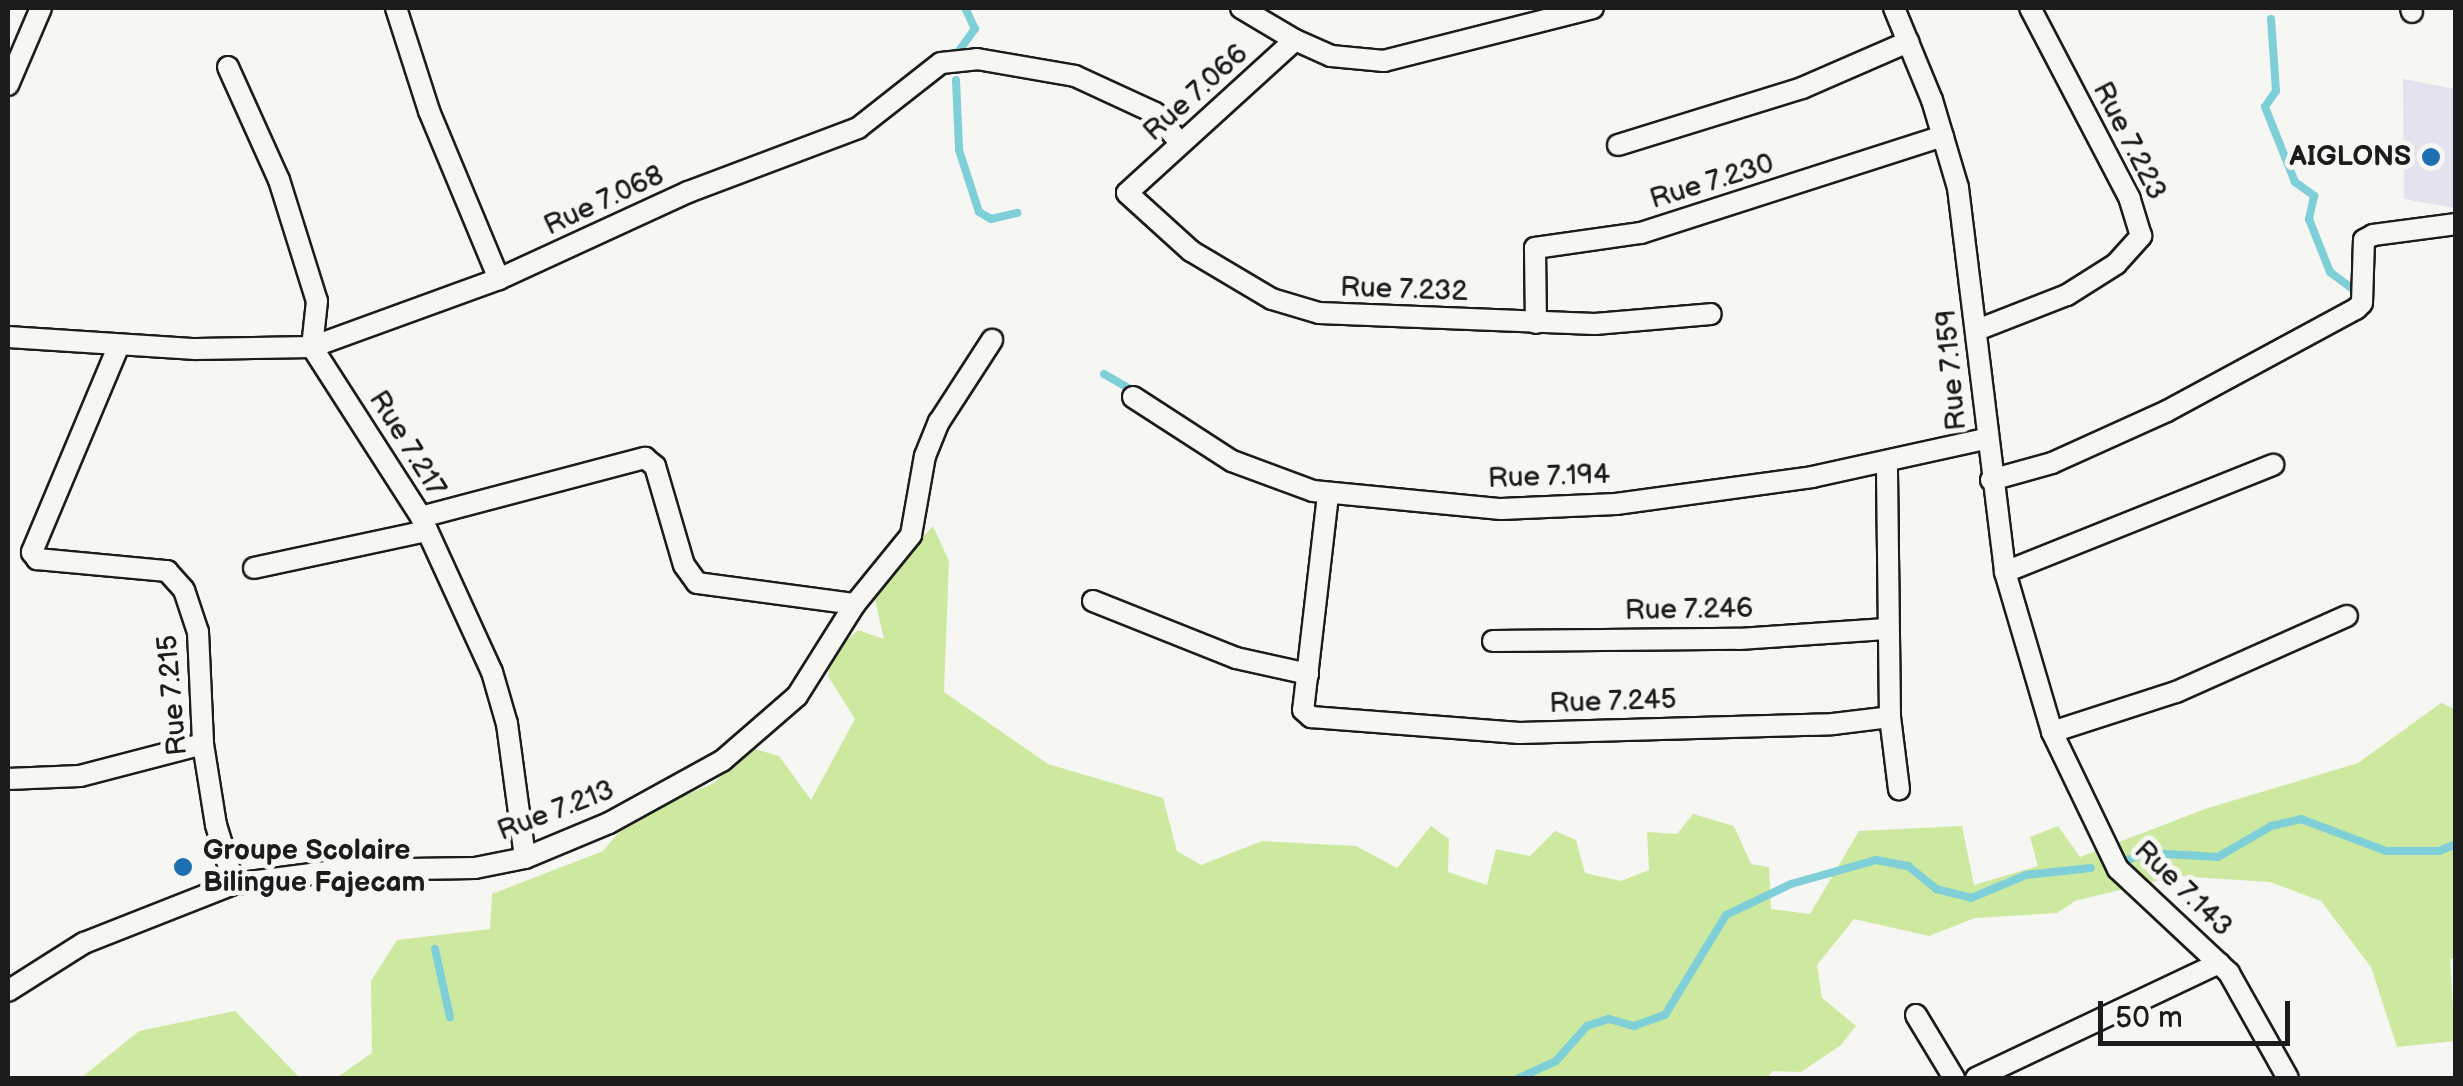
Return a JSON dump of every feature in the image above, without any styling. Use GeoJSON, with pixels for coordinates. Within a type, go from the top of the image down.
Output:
{"type":"FeatureCollection","features":[{"type":"Feature","properties":{"kind":"street"},"geometry":{"type":"LineString","coordinates":[[8,84],[40,8]]}},
{"type":"Feature","properties":{"kind":"street"},"geometry":{"type":"LineString","coordinates":[[396,8],[429,110],[499,279]]}},
{"type":"Feature","properties":{"kind":"street"},"geometry":{"type":"LineString","coordinates":[[1241,8],[1295,40],[1332,56],[1384,62],[1581,9]]}},
{"type":"Feature","properties":{"kind":"street","name":"Rue 7.159"},"geometry":{"type":"LineString","coordinates":[[1894,8],[1958,188],[2005,572],[2052,732]]}},
{"type":"Feature","properties":{"kind":"street","name":"Rue 7.223"},"geometry":{"type":"LineString","coordinates":[[1978,330],[2067,295],[2116,264],[2141,236],[2130,199],[2030,8]]}},
{"type":"Feature","properties":{"kind":"street","name":"Rue 7.066"},"geometry":{"type":"LineString","coordinates":[[1127,193],[1295,40]]}},
{"type":"Feature","properties":{"kind":"street"},"geometry":{"type":"LineString","coordinates":[[1618,145],[1802,88],[1908,42]]}},
{"type":"Feature","properties":{"kind":"street","name":"Rue 7.068"},"geometry":{"type":"LineString","coordinates":[[8,337],[119,345],[312,347],[499,279],[688,192],[858,128],[941,63],[977,59],[1076,76],[1155,113],[1180,143]]}},
{"type":"Feature","properties":{"kind":"street"},"geometry":{"type":"LineString","coordinates":[[228,67],[279,180],[317,301],[312,347]]}},
{"type":"Feature","properties":{"kind":"street","name":"Rue 7.230"},"geometry":{"type":"LineString","coordinates":[[1536,323],[1532,258],[1535,248],[1546,243],[1640,232],[1942,136]]}},
{"type":"Feature","properties":{"kind":"street","name":"Rue 7.232"},"geometry":{"type":"LineString","coordinates":[[1127,193],[1191,251],[1272,299],[1349,318],[1536,323],[1711,314]]}},
{"type":"Feature","properties":{"kind":"street"},"geometry":{"type":"LineString","coordinates":[[1992,480],[2052,463],[2168,411],[2362,303],[2364,240],[2373,235],[2456,224]]}},
{"type":"Feature","properties":{"kind":"street","name":"Rue 7.213"},"geometry":{"type":"LineString","coordinates":[[8,991],[84,943],[234,884],[342,870],[474,868],[525,858],[610,823],[722,761],[797,696],[855,604],[911,535],[924,456],[938,422],[992,340]]}},
{"type":"Feature","properties":{"kind":"street","name":"Rue 7.215"},"geometry":{"type":"LineString","coordinates":[[119,345],[32,552],[36,559],[167,571],[184,590],[198,632],[203,744],[234,884]]}},
{"type":"Feature","properties":{"kind":"street","name":"Rue 7.217"},"geometry":{"type":"LineString","coordinates":[[312,347],[424,524],[497,689],[525,858]]}},
{"type":"Feature","properties":{"kind":"street","name":"Rue 7.194"},"geometry":{"type":"LineString","coordinates":[[1133,397],[1257,474],[1328,494],[1576,508],[1887,462],[1986,439]]}},
{"type":"Feature","properties":{"kind":"street"},"geometry":{"type":"LineString","coordinates":[[254,568],[424,524],[645,458],[655,466],[684,565],[696,584],[855,604]]}},
{"type":"Feature","properties":{"kind":"street"},"geometry":{"type":"LineString","coordinates":[[1887,462],[1886,629],[1890,717],[1899,789]]}},
{"type":"Feature","properties":{"kind":"street"},"geometry":{"type":"LineString","coordinates":[[2005,572],[2273,465]]}},
{"type":"Feature","properties":{"kind":"street","name":"Rue 7.245"},"geometry":{"type":"LineString","coordinates":[[1328,494],[1304,710],[1327,722],[1518,733],[1890,717]]}},
{"type":"Feature","properties":{"kind":"street"},"geometry":{"type":"LineString","coordinates":[[1093,601],[1236,658],[1308,674]]}},
{"type":"Feature","properties":{"kind":"street"},"geometry":{"type":"LineString","coordinates":[[2052,732],[2176,692],[2347,616]]}},
{"type":"Feature","properties":{"kind":"street","name":"Rue 7.246"},"geometry":{"type":"LineString","coordinates":[[1494,641],[1739,638],[1886,629]]}},
{"type":"Feature","properties":{"kind":"street","name":"Rue 7.143"},"geometry":{"type":"LineString","coordinates":[[2052,732],[2118,869],[2219,963],[2288,1078]]}},
{"type":"Feature","properties":{"kind":"street"},"geometry":{"type":"LineString","coordinates":[[8,778],[80,776],[203,744]]}},
{"type":"Feature","properties":{"kind":"street"},"geometry":{"type":"LineString","coordinates":[[1976,1078],[2219,963]]}},
{"type":"Feature","properties":{"kind":"street"},"geometry":{"type":"LineString","coordinates":[[1916,1015],[1954,1078]]}},
{"type":"Feature","properties":{"kind":"shaded area","name":"AIGLONS"},"geometry":{"type":"Polygon","coordinates":[[[2403,79],[2455,89],[2455,208],[2404,199],[2403,79]]]}},
{"type":"Feature","properties":{"kind":"green space"},"geometry":{"type":"Polygon","coordinates":[[[933,526],[949,561],[944,692],[1048,764],[1163,798],[1177,851],[1201,865],[1262,841],[1356,846],[1397,868],[1431,826],[1449,839],[1448,872],[1487,885],[1496,849],[1530,856],[1555,831],[1576,840],[1585,873],[1621,881],[1649,870],[1647,832],[1677,834],[1693,814],[1734,826],[1751,864],[1769,867],[1771,909],[1810,914],[1859,831],[1962,826],[1974,885],[2038,866],[2030,837],[2058,826],[2080,857],[2205,809],[2358,763],[2441,703],[2455,709],[2456,958],[2450,959],[2455,1041],[2397,1047],[2371,967],[2321,901],[2270,882],[2176,876],[2075,901],[2057,913],[1975,918],[1929,936],[1854,919],[1817,965],[1822,998],[1856,1026],[1841,1045],[1801,1072],[1773,1071],[1767,1078],[336,1078],[372,1053],[371,981],[397,940],[490,929],[492,894],[603,851],[631,818],[714,783],[748,747],[779,756],[811,800],[855,719],[828,676],[832,654],[858,630],[884,639],[873,591],[933,526]]]}},
{"type":"Feature","properties":{"kind":"green space"},"geometry":{"type":"Polygon","coordinates":[[[235,1011],[300,1078],[81,1078],[139,1031],[235,1011]]]}},
{"type":"Feature","properties":{"kind":"waterway"},"geometry":{"type":"LineString","coordinates":[[958,52],[975,29],[965,8]]}},
{"type":"Feature","properties":{"kind":"waterway"},"geometry":{"type":"LineString","coordinates":[[2271,19],[2276,91],[2265,107],[2295,182],[2314,196],[2309,219],[2330,272],[2355,291]]}},
{"type":"Feature","properties":{"kind":"waterway"},"geometry":{"type":"LineString","coordinates":[[956,80],[959,150],[979,212],[991,219],[1017,213]]}},
{"type":"Feature","properties":{"kind":"waterway"},"geometry":{"type":"LineString","coordinates":[[1104,374],[1137,393]]}},
{"type":"Feature","properties":{"kind":"waterway"},"geometry":{"type":"LineString","coordinates":[[2120,862],[2149,853],[2218,857],[2271,826],[2301,819],[2386,851],[2439,851],[2456,844]]}},
{"type":"Feature","properties":{"kind":"waterway"},"geometry":{"type":"LineString","coordinates":[[1519,1078],[1556,1061],[1587,1026],[1609,1019],[1634,1026],[1665,1015],[1726,915],[1791,884],[1876,860],[1908,866],[1936,889],[1971,898],[2026,875],[2091,868]]}},
{"type":"Feature","properties":{"kind":"waterway"},"geometry":{"type":"LineString","coordinates":[[435,949],[450,1017]]}},
{"type":"Feature","properties":{"kind":"place","name":"AIGLONS"},"geometry":{"type":"Point","coordinates":[2431,157]}},
{"type":"Feature","properties":{"kind":"place","name":"Groupe Scolaire Bilingue Fajecam"},"geometry":{"type":"Point","coordinates":[183,867]}}]}
